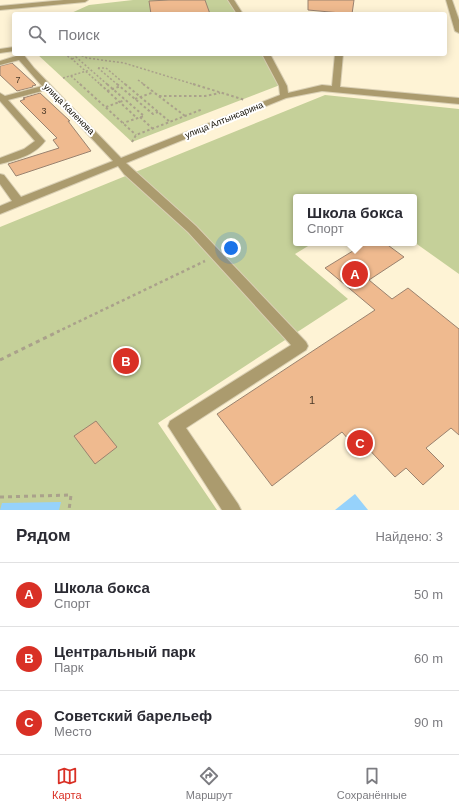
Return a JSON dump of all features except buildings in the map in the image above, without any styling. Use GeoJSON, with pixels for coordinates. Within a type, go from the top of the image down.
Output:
{"type":"FeatureCollection","features":[{"type":"Feature","properties":{"kind":"street"},"geometry":{"type":"LineString","coordinates":[[0,8],[85,0]]}},
{"type":"Feature","properties":{"kind":"street"},"geometry":{"type":"LineString","coordinates":[[231,0],[239,12]]}},
{"type":"Feature","properties":{"kind":"street"},"geometry":{"type":"LineString","coordinates":[[449,0],[459,31]]}},
{"type":"Feature","properties":{"kind":"street"},"geometry":{"type":"LineString","coordinates":[[0,51],[12,49]]}},
{"type":"Feature","properties":{"kind":"street"},"geometry":{"type":"LineString","coordinates":[[0,63],[19,56]]}},
{"type":"Feature","properties":{"kind":"street","name":"улица Каленова"},"geometry":{"type":"LineString","coordinates":[[19,56],[47,87],[106,146],[128,172],[192,229],[215,256],[301,346],[176,426],[232,510]]}},
{"type":"Feature","properties":{"kind":"street"},"geometry":{"type":"LineString","coordinates":[[267,56],[283,86],[284,96]]}},
{"type":"Feature","properties":{"kind":"street"},"geometry":{"type":"LineString","coordinates":[[336,89],[339,56]]}},
{"type":"Feature","properties":{"kind":"street"},"geometry":{"type":"LineString","coordinates":[[0,161],[30,150],[37,146],[40,141],[1,98],[47,87]]}},
{"type":"Feature","properties":{"kind":"street","name":"улица Алтынсарина"},"geometry":{"type":"LineString","coordinates":[[0,210],[284,96],[322,88],[459,101]]}},
{"type":"Feature","properties":{"kind":"street"},"geometry":{"type":"LineString","coordinates":[[0,177],[19,202]]}},
{"type":"Feature","properties":{"kind":"path"},"geometry":{"type":"LineString","coordinates":[[67,56],[137,118]]}},
{"type":"Feature","properties":{"kind":"path"},"geometry":{"type":"LineString","coordinates":[[82,56],[87,58],[124,63],[246,100]]}},
{"type":"Feature","properties":{"kind":"path"},"geometry":{"type":"LineString","coordinates":[[72,59],[76,57],[144,116],[123,123]]}},
{"type":"Feature","properties":{"kind":"path"},"geometry":{"type":"LineString","coordinates":[[158,112],[152,114],[98,68],[106,68],[170,122]]}},
{"type":"Feature","properties":{"kind":"path"},"geometry":{"type":"LineString","coordinates":[[63,78],[90,70]]}},
{"type":"Feature","properties":{"kind":"path"},"geometry":{"type":"LineString","coordinates":[[71,76],[136,135]]}},
{"type":"Feature","properties":{"kind":"path"},"geometry":{"type":"LineString","coordinates":[[138,80],[186,116]]}},
{"type":"Feature","properties":{"kind":"path"},"geometry":{"type":"LineString","coordinates":[[107,91],[126,84]]}},
{"type":"Feature","properties":{"kind":"path"},"geometry":{"type":"LineString","coordinates":[[135,99],[154,92]]}},
{"type":"Feature","properties":{"kind":"path"},"geometry":{"type":"LineString","coordinates":[[159,96],[205,96],[221,93]]}},
{"type":"Feature","properties":{"kind":"path"},"geometry":{"type":"LineString","coordinates":[[106,107],[126,100]]}},
{"type":"Feature","properties":{"kind":"path"},"geometry":{"type":"LineString","coordinates":[[132,142],[136,135],[204,109]]}},
{"type":"Feature","properties":{"kind":"path"},"geometry":{"type":"LineString","coordinates":[[140,117],[153,129]]}},
{"type":"Feature","properties":{"kind":"path"},"geometry":{"type":"LineString","coordinates":[[0,360],[215,256]]}},
{"type":"Feature","properties":{"kind":"path"},"geometry":{"type":"LineString","coordinates":[[0,497],[71,495],[69,510]]}},
{"type":"Feature","properties":{"kind":"green space"},"geometry":{"type":"Polygon","coordinates":[[[133,0],[230,0],[238,12],[73,12],[89,5],[133,0]]]}},
{"type":"Feature","properties":{"kind":"green space"},"geometry":{"type":"Polygon","coordinates":[[[39,56],[266,56],[280,85],[132,142],[39,56]]]}},
{"type":"Feature","properties":{"kind":"green space"},"geometry":{"type":"Polygon","coordinates":[[[325,95],[459,109],[459,274],[417,244],[417,194],[293,194],[293,246],[308,246],[295,254],[348,299],[158,423],[217,510],[0,510],[0,227],[325,95]]]}},
{"type":"Feature","properties":{"kind":"water"},"geometry":{"type":"Polygon","coordinates":[[[355,494],[368,510],[335,510],[355,494]]]}},
{"type":"Feature","properties":{"kind":"water"},"geometry":{"type":"Polygon","coordinates":[[[61,502],[59,510],[0,510],[2,503],[61,502]]]}},
{"type":"Feature","properties":{"kind":"place","name":"Школа бокса"},"geometry":{"type":"Point","coordinates":[355,274]}},
{"type":"Feature","properties":{"kind":"place","name":"Центральный парк"},"geometry":{"type":"Point","coordinates":[126,361]}},
{"type":"Feature","properties":{"kind":"place","name":"Советский барельеф"},"geometry":{"type":"Point","coordinates":[360,443]}}]}
